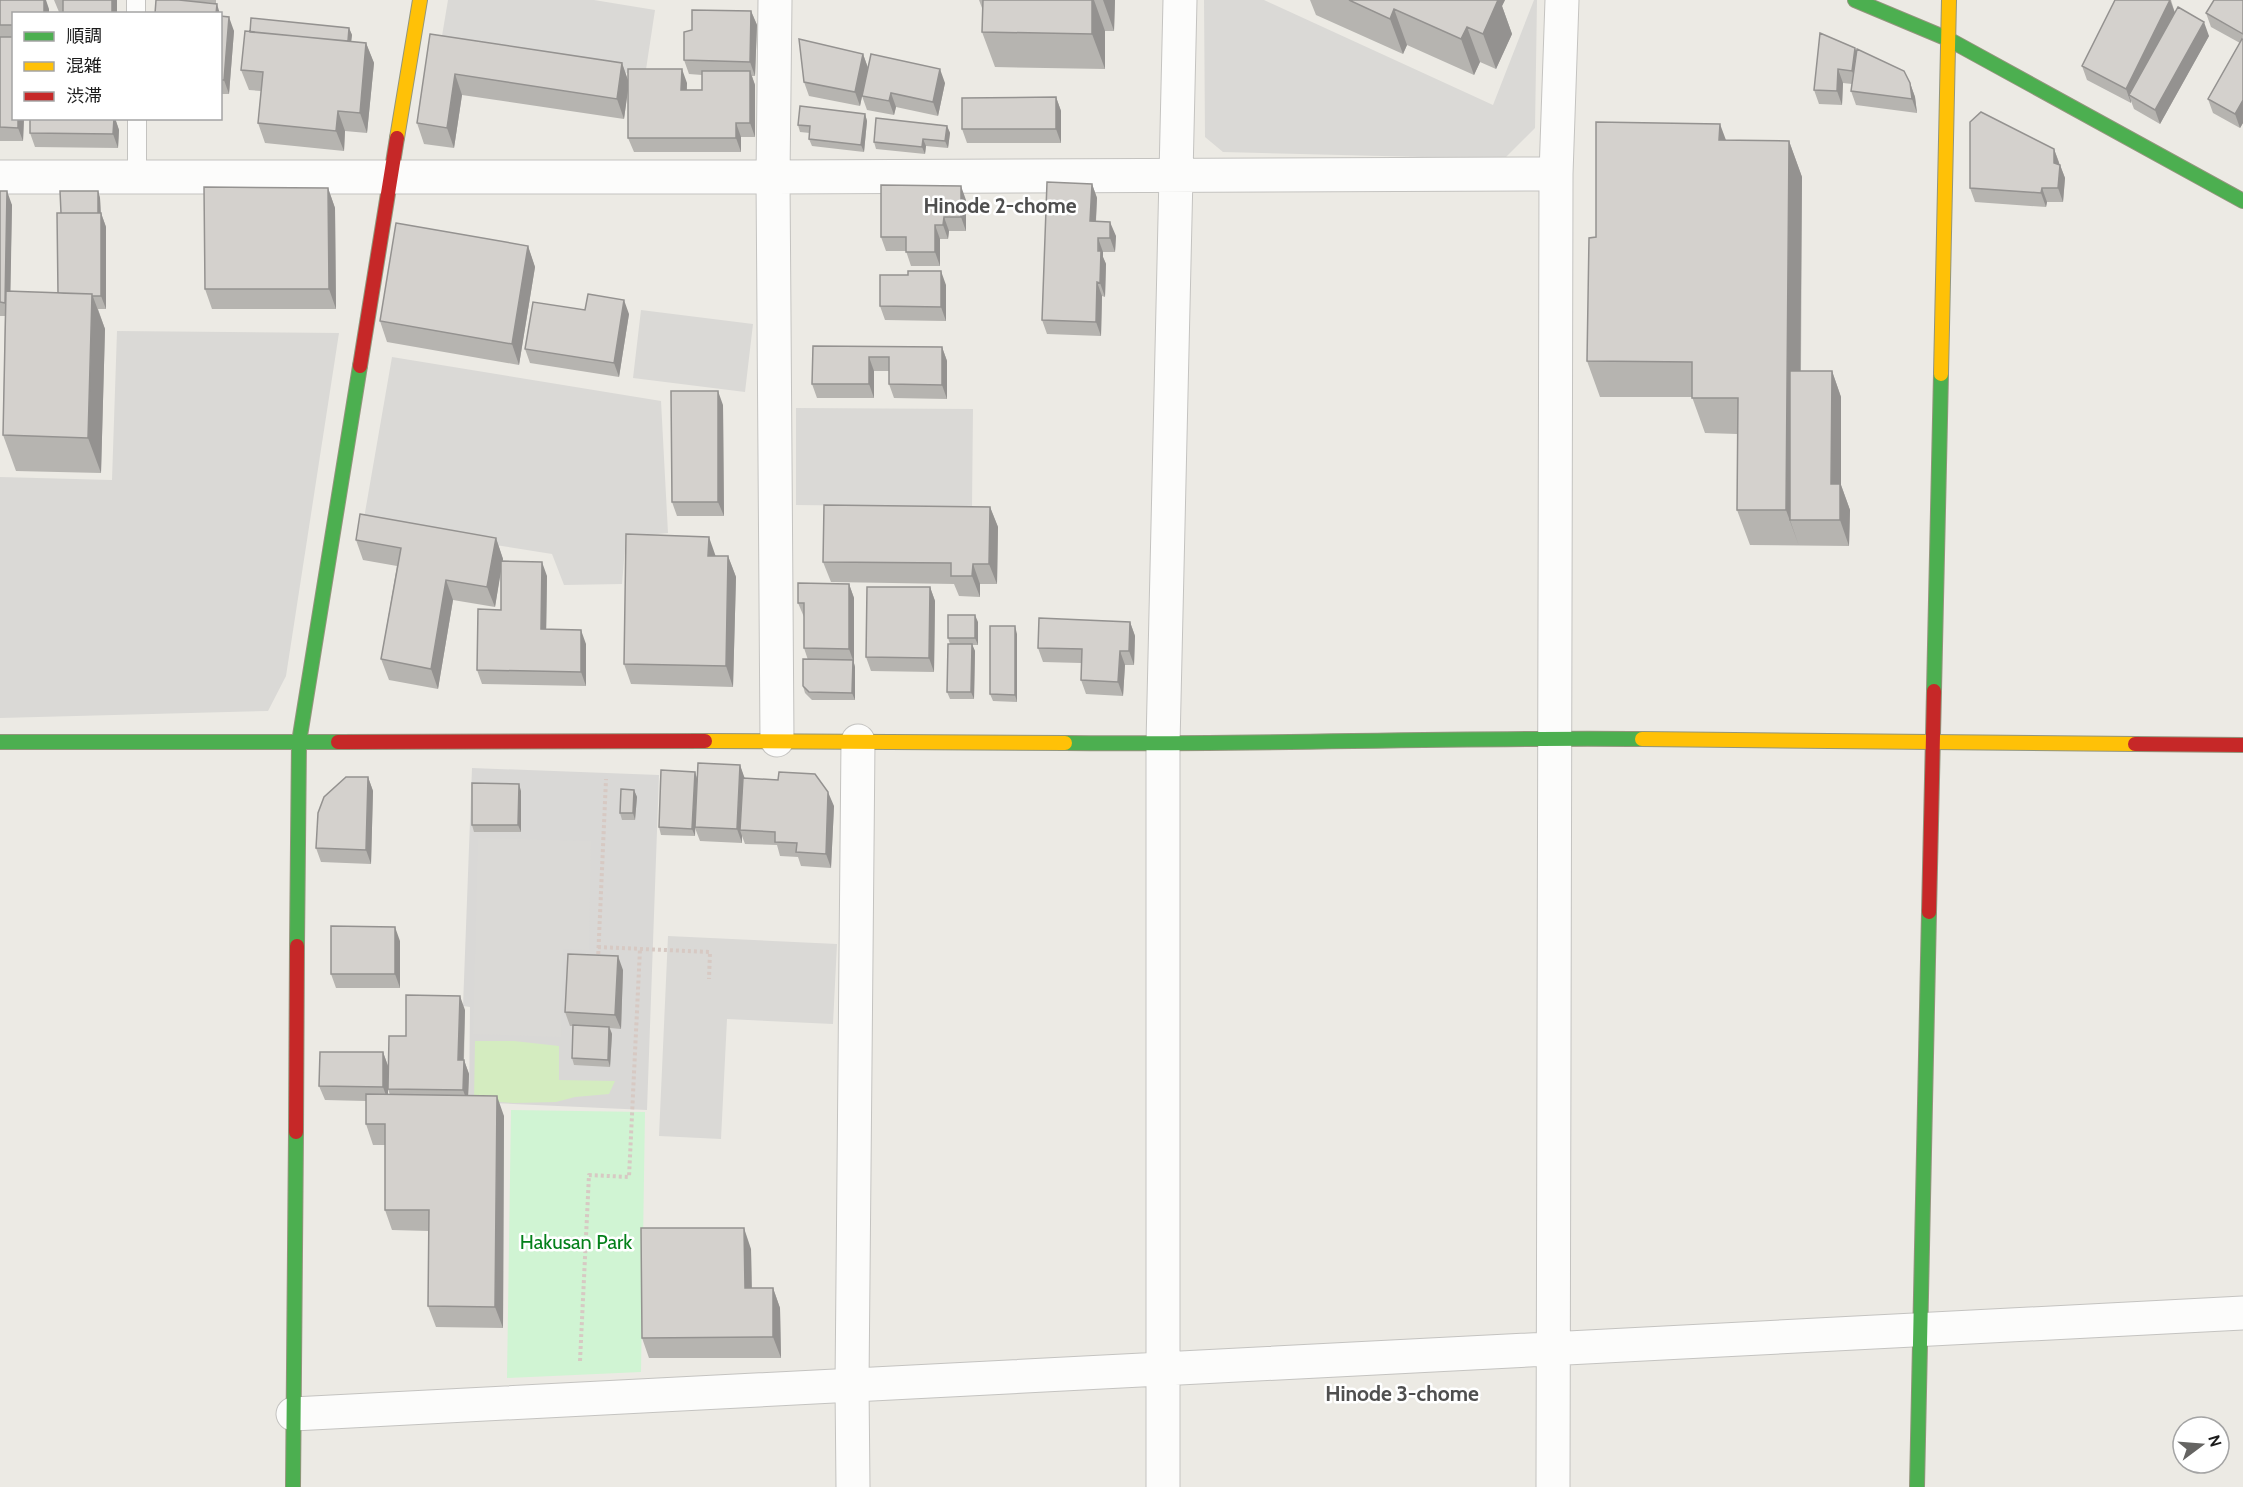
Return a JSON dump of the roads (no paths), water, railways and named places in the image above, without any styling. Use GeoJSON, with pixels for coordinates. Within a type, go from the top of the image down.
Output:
{"type":"FeatureCollection","features":[{"type":"Feature","properties":{"kind":"street"},"geometry":{"type":"LineString","coordinates":[[293,1487],[298,742],[420,0]]}},
{"type":"Feature","properties":{"kind":"street"},"geometry":{"type":"LineString","coordinates":[[774,0],[777,740]]}},
{"type":"Feature","properties":{"kind":"street"},"geometry":{"type":"LineString","coordinates":[[1163,1487],[1163,744],[1174,176],[1180,0]]}},
{"type":"Feature","properties":{"kind":"street"},"geometry":{"type":"LineString","coordinates":[[1553,1487],[1556,174],[1562,0]]}},
{"type":"Feature","properties":{"kind":"street"},"geometry":{"type":"LineString","coordinates":[[1855,0],[1948,39],[2243,201]]}},
{"type":"Feature","properties":{"kind":"street"},"geometry":{"type":"LineString","coordinates":[[1917,1487],[1949,0]]}},
{"type":"Feature","properties":{"kind":"street"},"geometry":{"type":"LineString","coordinates":[[0,177],[1556,174]]}},
{"type":"Feature","properties":{"kind":"street"},"geometry":{"type":"LineString","coordinates":[[0,741],[777,740],[1163,744],[1555,738],[2243,745]]}},
{"type":"Feature","properties":{"kind":"street"},"geometry":{"type":"LineString","coordinates":[[853,1487],[858,741]]}},
{"type":"Feature","properties":{"kind":"street"},"geometry":{"type":"LineString","coordinates":[[293,1414],[2243,1313]]}},
{"type":"Feature","properties":{"kind":"lane"},"geometry":{"type":"LineString","coordinates":[[136,120],[137,178]]}},
{"type":"Feature","properties":{"kind":"district","name":"Hinode 2-chome"},"geometry":{"type":"Point","coordinates":[1000,205]}},
{"type":"Feature","properties":{"kind":"district","name":"Hinode 3-chome"},"geometry":{"type":"Point","coordinates":[1402,1393]}},
{"type":"Feature","properties":{"kind":"park label","name":"Hakusan Park"},"geometry":{"type":"Point","coordinates":[576,1242]}}]}
